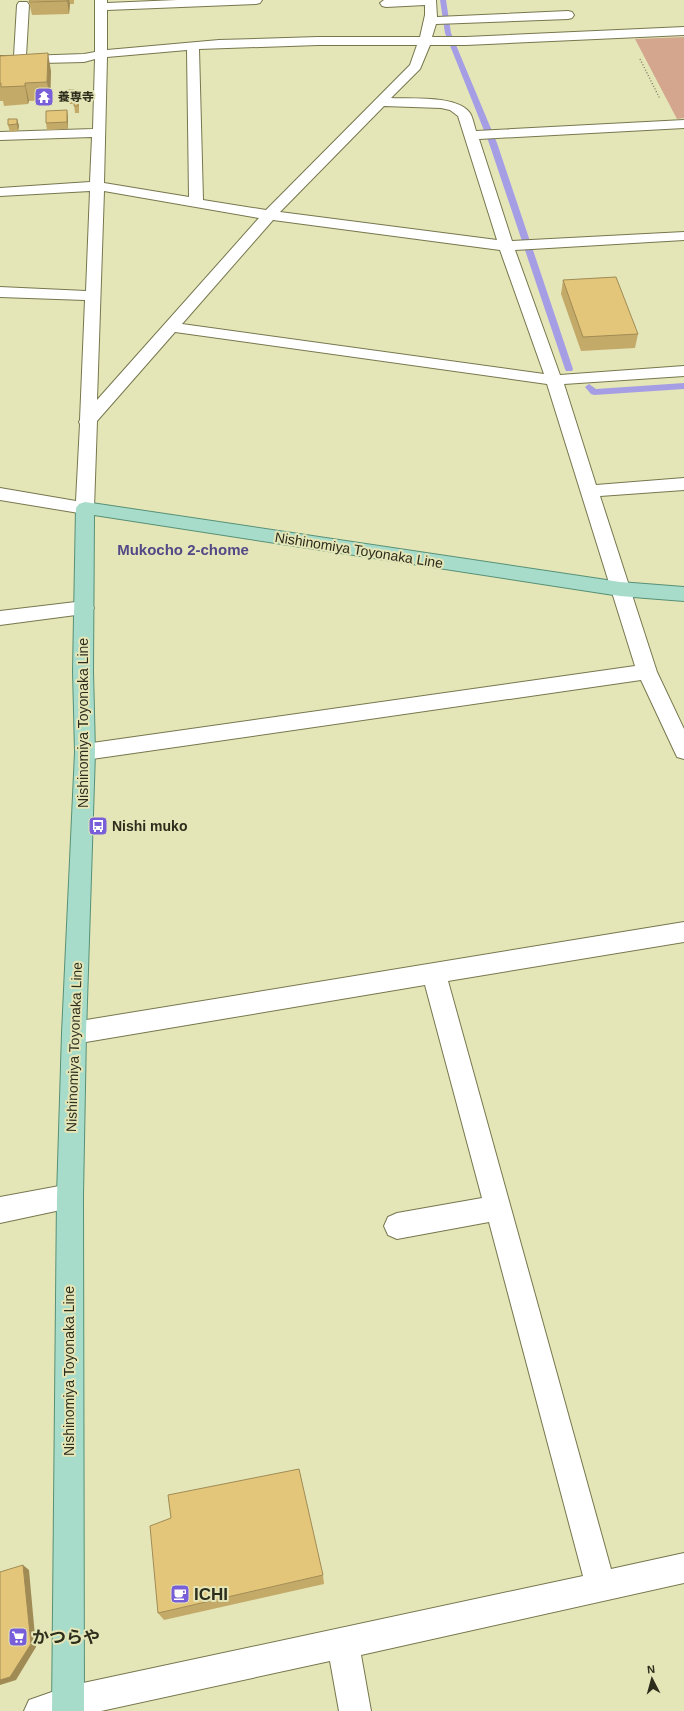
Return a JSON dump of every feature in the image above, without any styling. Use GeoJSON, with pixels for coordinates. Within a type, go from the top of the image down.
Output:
{"type":"FeatureCollection","features":[{"type":"Feature","properties":{"kind":"main road","name":"Nishinomiya Toyonaka Line"},"geometry":{"type":"LineString","coordinates":[[59,1708],[74,1033],[85,752],[85,508],[620,589],[684,594]]}},
{"type":"Feature","properties":{"kind":"street"},"geometry":{"type":"LineString","coordinates":[[0,494],[85,508],[87,422],[99,133],[101,4],[256,0]]}},
{"type":"Feature","properties":{"kind":"street"},"geometry":{"type":"LineString","coordinates":[[87,422],[269,215],[416,66],[425,41],[433,8],[430,0],[386,3]]}},
{"type":"Feature","properties":{"kind":"street"},"geometry":{"type":"LineString","coordinates":[[20,59],[23,5]]}},
{"type":"Feature","properties":{"kind":"street"},"geometry":{"type":"LineString","coordinates":[[430,21],[568,15]]}},
{"type":"Feature","properties":{"kind":"street"},"geometry":{"type":"LineString","coordinates":[[0,60],[84,58],[101,54],[193,47],[318,41],[466,41],[684,31]]}},
{"type":"Feature","properties":{"kind":"street"},"geometry":{"type":"LineString","coordinates":[[193,47],[196,202]]}},
{"type":"Feature","properties":{"kind":"street"},"geometry":{"type":"LineString","coordinates":[[381,102],[441,104],[454,107],[464,114],[476,135],[513,246],[620,589],[648,672],[684,751]]}},
{"type":"Feature","properties":{"kind":"street"},"geometry":{"type":"LineString","coordinates":[[476,135],[678,124]]}},
{"type":"Feature","properties":{"kind":"street"},"geometry":{"type":"LineString","coordinates":[[0,136],[99,133]]}},
{"type":"Feature","properties":{"kind":"street"},"geometry":{"type":"LineString","coordinates":[[0,192],[97,186],[269,215],[513,246],[684,236]]}},
{"type":"Feature","properties":{"kind":"street"},"geometry":{"type":"LineString","coordinates":[[0,292],[92,296]]}},
{"type":"Feature","properties":{"kind":"street"},"geometry":{"type":"LineString","coordinates":[[171,327],[554,380],[684,371]]}},
{"type":"Feature","properties":{"kind":"street"},"geometry":{"type":"LineString","coordinates":[[589,490],[684,484]]}},
{"type":"Feature","properties":{"kind":"street"},"geometry":{"type":"LineString","coordinates":[[0,618],[84,608]]}},
{"type":"Feature","properties":{"kind":"street"},"geometry":{"type":"LineString","coordinates":[[85,752],[648,672]]}},
{"type":"Feature","properties":{"kind":"street"},"geometry":{"type":"LineString","coordinates":[[74,1033],[684,932]]}},
{"type":"Feature","properties":{"kind":"street"},"geometry":{"type":"LineString","coordinates":[[434,973],[601,1587]]}},
{"type":"Feature","properties":{"kind":"street"},"geometry":{"type":"LineString","coordinates":[[0,1210],[70,1196]]}},
{"type":"Feature","properties":{"kind":"street"},"geometry":{"type":"LineString","coordinates":[[397,1226],[498,1208]]}},
{"type":"Feature","properties":{"kind":"street"},"geometry":{"type":"LineString","coordinates":[[59,1708],[343,1643],[684,1568]]}},
{"type":"Feature","properties":{"kind":"street"},"geometry":{"type":"LineString","coordinates":[[343,1643],[355,1711]]}},
{"type":"Feature","properties":{"kind":"path"},"geometry":{"type":"LineString","coordinates":[[627,34],[678,124]]}},
{"type":"Feature","properties":{"kind":"shaded area"},"geometry":{"type":"Polygon","coordinates":[[[684,37],[684,118],[677,119],[635,39],[684,37]]]}},
{"type":"Feature","properties":{"kind":"building"},"geometry":{"type":"Polygon","coordinates":[[[30,0],[67,0],[67,1],[29,2],[30,0]]]}},
{"type":"Feature","properties":{"kind":"building"},"geometry":{"type":"Polygon","coordinates":[[[48,53],[47,82],[25,83],[25,86],[1,87],[0,56],[48,53]]]}},
{"type":"Feature","properties":{"kind":"building"},"geometry":{"type":"Polygon","coordinates":[[[68,90],[78,90],[78,97],[68,97],[68,90]]]}},
{"type":"Feature","properties":{"kind":"building"},"geometry":{"type":"Polygon","coordinates":[[[78,100],[78,106],[74,106],[74,101],[78,100]]]}},
{"type":"Feature","properties":{"kind":"building"},"geometry":{"type":"Polygon","coordinates":[[[67,110],[67,122],[46,123],[46,111],[67,110]]]}},
{"type":"Feature","properties":{"kind":"building"},"geometry":{"type":"Polygon","coordinates":[[[8,119],[17,119],[17,124],[8,125],[8,119]]]}},
{"type":"Feature","properties":{"kind":"building"},"geometry":{"type":"Polygon","coordinates":[[[616,277],[638,334],[583,337],[563,280],[616,277]]]}},
{"type":"Feature","properties":{"kind":"building"},"geometry":{"type":"Polygon","coordinates":[[[299,1469],[323,1575],[158,1613],[150,1526],[171,1518],[168,1495],[299,1469]]]}},
{"type":"Feature","properties":{"kind":"building","name":"かつらや"},"geometry":{"type":"Polygon","coordinates":[[[23,1565],[31,1644],[10,1677],[0,1680],[0,1572],[23,1565]]]}},
{"type":"Feature","properties":{"kind":"waterway"},"geometry":{"type":"LineString","coordinates":[[443,0],[448,33],[493,143],[569,369]]}},
{"type":"Feature","properties":{"kind":"waterway"},"geometry":{"type":"LineString","coordinates":[[589,387],[594,392],[684,386]]}},
{"type":"Feature","properties":{"kind":"place","name":"養専寺"},"geometry":{"type":"Point","coordinates":[44,97]}},
{"type":"Feature","properties":{"kind":"place","name":"Nishi muko"},"geometry":{"type":"Point","coordinates":[98,826]}},
{"type":"Feature","properties":{"kind":"place","name":"ICHI"},"geometry":{"type":"Point","coordinates":[180,1594]}},
{"type":"Feature","properties":{"kind":"place","name":"かつらや"},"geometry":{"type":"Point","coordinates":[18,1637]}},
{"type":"Feature","properties":{"kind":"district","name":"Mukocho 2-chome"},"geometry":{"type":"Point","coordinates":[183,550]}}]}
